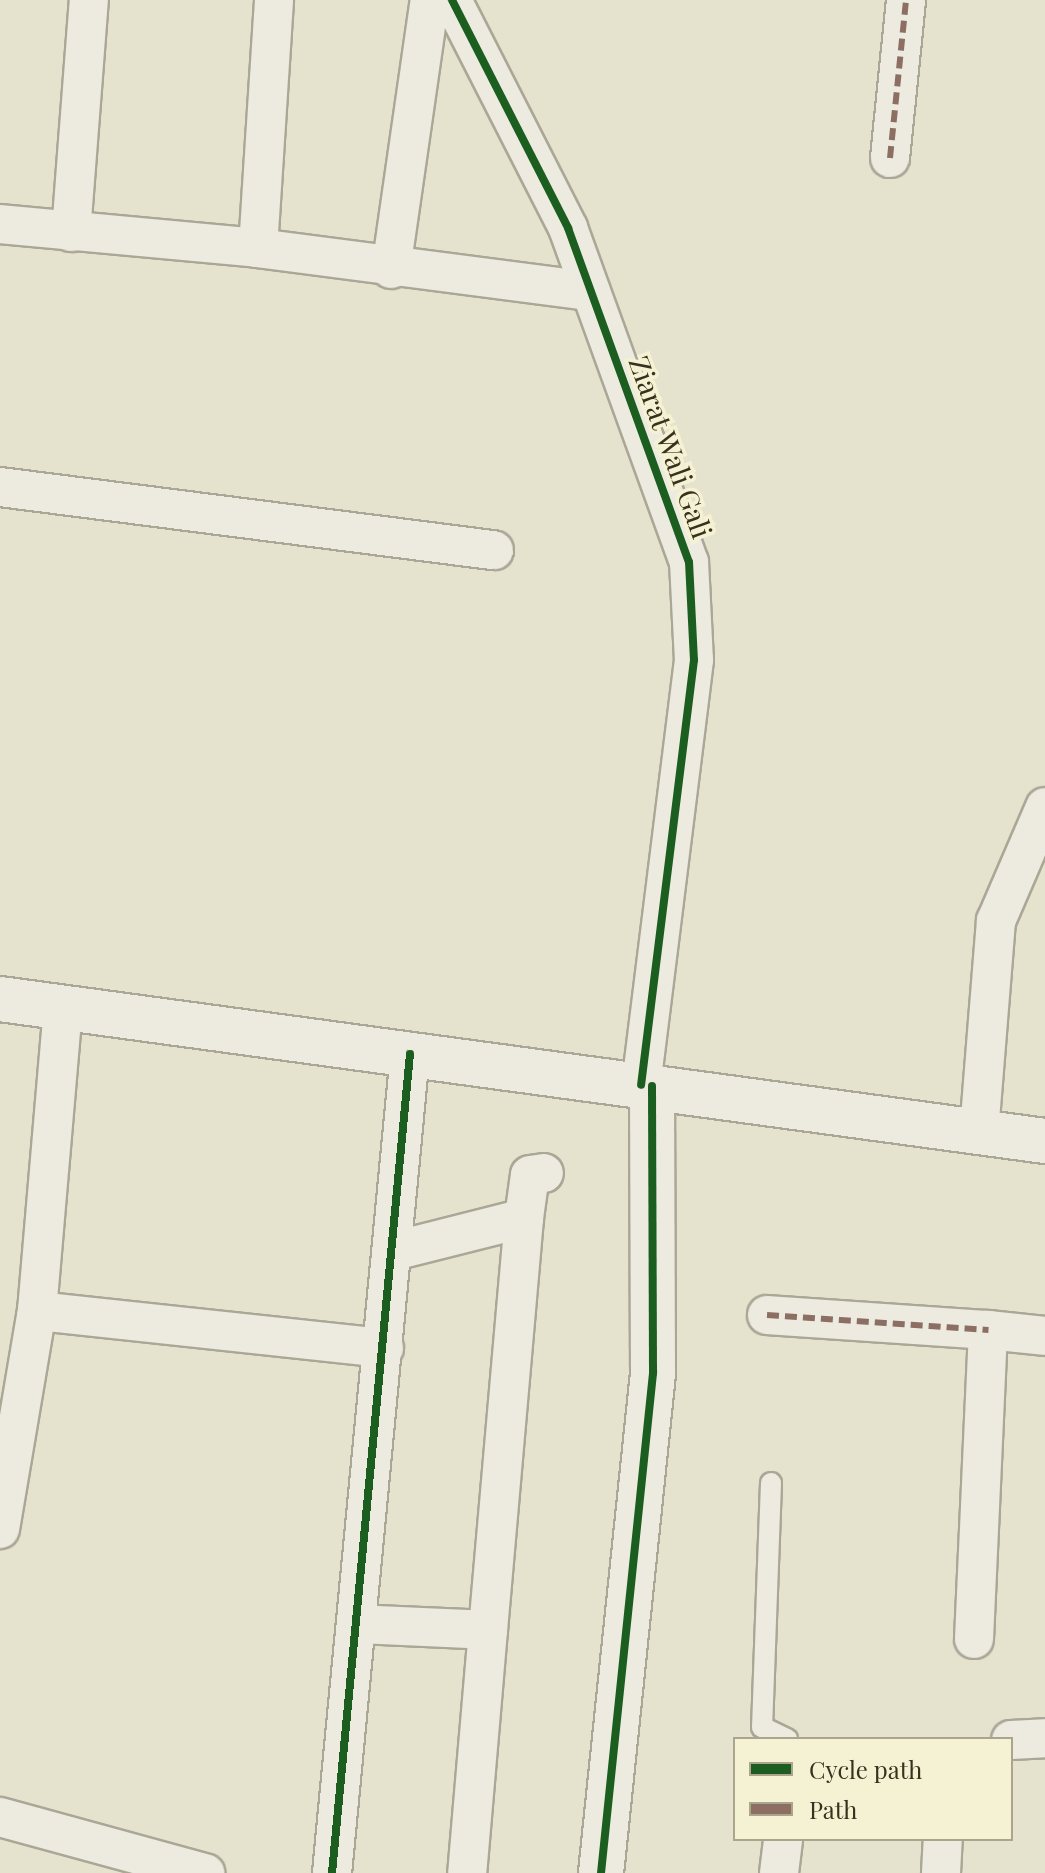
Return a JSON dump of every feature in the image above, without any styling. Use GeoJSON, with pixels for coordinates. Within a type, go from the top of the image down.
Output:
{"type":"FeatureCollection","features":[{"type":"Feature","properties":{"kind":"main road"},"geometry":{"type":"LineString","coordinates":[[0,999],[1045,1141]]}},
{"type":"Feature","properties":{"kind":"main road"},"geometry":{"type":"LineString","coordinates":[[601,1873],[653,1373],[646,1085]]}},
{"type":"Feature","properties":{"kind":"street"},"geometry":{"type":"LineString","coordinates":[[71,232],[89,0]]}},
{"type":"Feature","properties":{"kind":"street"},"geometry":{"type":"LineString","coordinates":[[258,248],[274,0]]}},
{"type":"Feature","properties":{"kind":"street"},"geometry":{"type":"LineString","coordinates":[[391,269],[430,0]]}},
{"type":"Feature","properties":{"kind":"street","name":"Ziarat Wali Gali"},"geometry":{"type":"LineString","coordinates":[[452,0],[568,228],[689,562],[694,660],[646,1085]]}},
{"type":"Feature","properties":{"kind":"street"},"geometry":{"type":"LineString","coordinates":[[890,158],[906,0]]}},
{"type":"Feature","properties":{"kind":"street"},"geometry":{"type":"LineString","coordinates":[[0,224],[258,248],[391,269],[590,291]]}},
{"type":"Feature","properties":{"kind":"street"},"geometry":{"type":"LineString","coordinates":[[0,487],[494,550]]}},
{"type":"Feature","properties":{"kind":"street"},"geometry":{"type":"LineString","coordinates":[[979,1132],[996,921],[1045,807]]}},
{"type":"Feature","properties":{"kind":"street"},"geometry":{"type":"LineString","coordinates":[[0,1529],[37,1311],[63,1007]]}},
{"type":"Feature","properties":{"kind":"street"},"geometry":{"type":"LineString","coordinates":[[332,1873],[394,1251],[410,1054]]}},
{"type":"Feature","properties":{"kind":"street"},"geometry":{"type":"LineString","coordinates":[[467,1873],[524,1218],[530,1175],[544,1173]]}},
{"type":"Feature","properties":{"kind":"street"},"geometry":{"type":"LineString","coordinates":[[394,1251],[524,1218]]}},
{"type":"Feature","properties":{"kind":"street"},"geometry":{"type":"LineString","coordinates":[[37,1311],[384,1348]]}},
{"type":"Feature","properties":{"kind":"street"},"geometry":{"type":"LineString","coordinates":[[767,1315],[1045,1336]]}},
{"type":"Feature","properties":{"kind":"street"},"geometry":{"type":"LineString","coordinates":[[974,1639],[988,1330]]}},
{"type":"Feature","properties":{"kind":"street"},"geometry":{"type":"LineString","coordinates":[[356,1624],[488,1630]]}},
{"type":"Feature","properties":{"kind":"street"},"geometry":{"type":"LineString","coordinates":[[1013,1740],[1045,1738]]}},
{"type":"Feature","properties":{"kind":"street"},"geometry":{"type":"LineString","coordinates":[[0,1817],[102,1860],[205,1873]]}},
{"type":"Feature","properties":{"kind":"street"},"geometry":{"type":"LineString","coordinates":[[779,1873],[783,1841]]}},
{"type":"Feature","properties":{"kind":"street"},"geometry":{"type":"LineString","coordinates":[[941,1873],[943,1841]]}},
{"type":"Feature","properties":{"kind":"lane"},"geometry":{"type":"LineString","coordinates":[[771,1483],[762,1727],[783,1737]]}},
{"type":"Feature","properties":{"kind":"marked path"},"geometry":{"type":"LineString","coordinates":[[890,158],[906,0]]}},
{"type":"Feature","properties":{"kind":"marked path"},"geometry":{"type":"LineString","coordinates":[[767,1315],[988,1330]]}},
{"type":"Feature","properties":{"kind":"cycle path"},"geometry":{"type":"LineString","coordinates":[[452,0],[568,228],[689,562],[694,660],[641,1085]]}},
{"type":"Feature","properties":{"kind":"cycle path"},"geometry":{"type":"LineString","coordinates":[[332,1873],[410,1054]]}},
{"type":"Feature","properties":{"kind":"cycle path"},"geometry":{"type":"LineString","coordinates":[[601,1873],[653,1373],[652,1086]]}}]}
